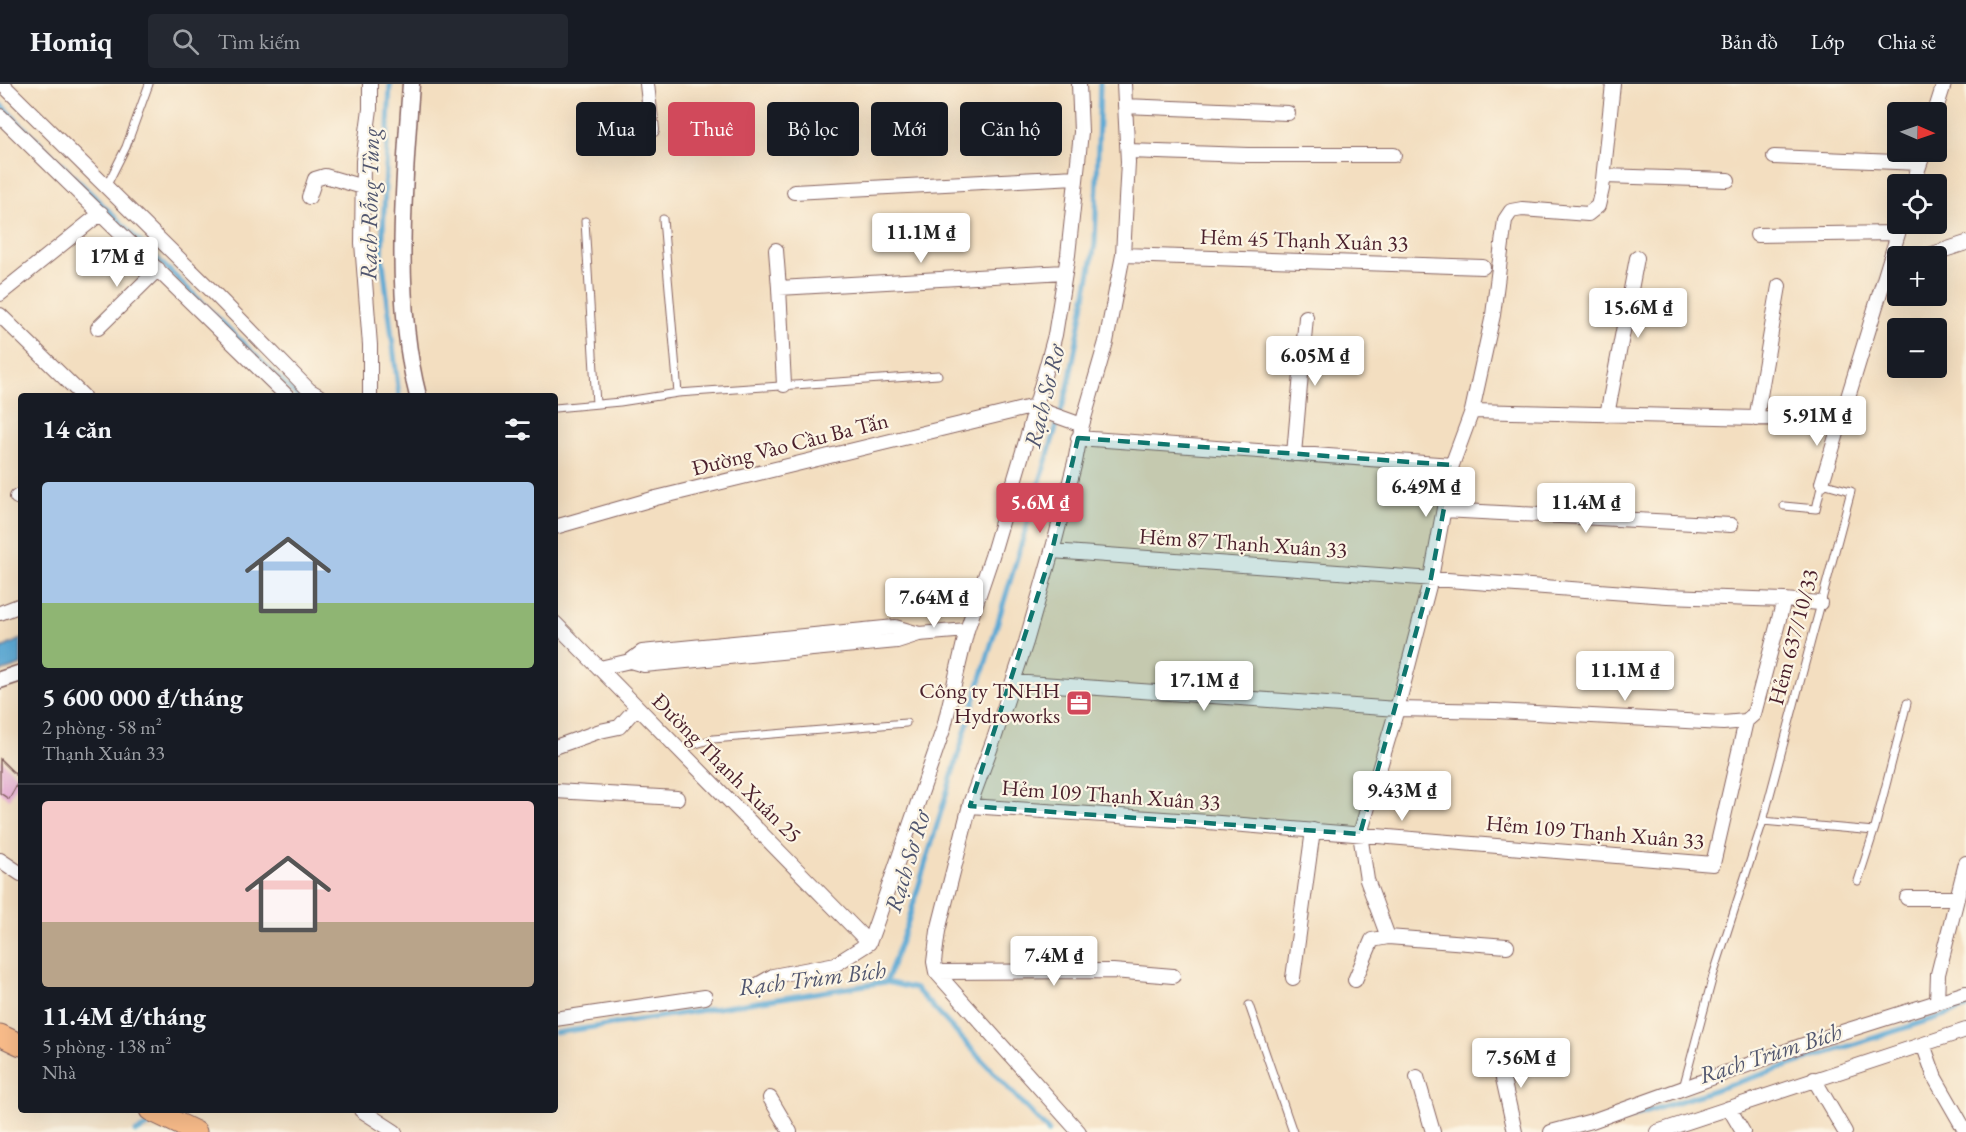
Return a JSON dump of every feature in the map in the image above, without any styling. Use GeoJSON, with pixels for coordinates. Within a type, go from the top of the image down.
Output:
{"type":"FeatureCollection","features":[{"type":"Feature","properties":{"kind":"main road"},"geometry":{"type":"LineString","coordinates":[[0,1035],[18,1044]]}},
{"type":"Feature","properties":{"kind":"main road"},"geometry":{"type":"LineString","coordinates":[[156,1113],[196,1132]]}},
{"type":"Feature","properties":{"kind":"street"},"geometry":{"type":"LineString","coordinates":[[2,84],[314,393]]}},
{"type":"Feature","properties":{"kind":"street"},"geometry":{"type":"LineString","coordinates":[[370,84],[370,110],[357,186],[370,345],[370,393]]}},
{"type":"Feature","properties":{"kind":"street"},"geometry":{"type":"LineString","coordinates":[[411,84],[403,234],[410,365],[417,393]]}},
{"type":"Feature","properties":{"kind":"street"},"geometry":{"type":"LineString","coordinates":[[647,84],[649,102]]}},
{"type":"Feature","properties":{"kind":"street"},"geometry":{"type":"LineString","coordinates":[[752,988],[773,976],[836,964],[869,943],[944,727],[967,630],[992,556],[1055,335],[1065,272],[1081,132],[1079,84]]}},
{"type":"Feature","properties":{"kind":"street"},"geometry":{"type":"LineString","coordinates":[[1079,1132],[936,972],[934,962],[938,931],[970,806],[1013,682],[1052,551],[1075,462],[1080,432],[1106,342],[1123,255],[1128,151],[1124,84]]}},
{"type":"Feature","properties":{"kind":"street"},"geometry":{"type":"LineString","coordinates":[[1388,936],[1366,880],[1360,834],[1431,578],[1452,465],[1472,411],[1492,315],[1505,220],[1511,211],[1522,209],[1588,214],[1598,207],[1604,176],[1612,84]]}},
{"type":"Feature","properties":{"kind":"street"},"geometry":{"type":"LineString","coordinates":[[1938,102],[1944,84]]}},
{"type":"Feature","properties":{"kind":"street"},"geometry":{"type":"LineString","coordinates":[[1125,106],[1288,113]]}},
{"type":"Feature","properties":{"kind":"street"},"geometry":{"type":"LineString","coordinates":[[0,116],[283,393]]}},
{"type":"Feature","properties":{"kind":"street"},"geometry":{"type":"LineString","coordinates":[[1128,151],[1248,155],[1394,155]]}},
{"type":"Feature","properties":{"kind":"street"},"geometry":{"type":"LineString","coordinates":[[1774,157],[1887,157]]}},
{"type":"Feature","properties":{"kind":"street"},"geometry":{"type":"LineString","coordinates":[[309,197],[315,179],[325,176],[357,186]]}},
{"type":"Feature","properties":{"kind":"street"},"geometry":{"type":"LineString","coordinates":[[1604,176],[1728,180]]}},
{"type":"Feature","properties":{"kind":"street"},"geometry":{"type":"LineString","coordinates":[[794,192],[1076,177]]}},
{"type":"Feature","properties":{"kind":"street"},"geometry":{"type":"LineString","coordinates":[[0,294],[100,213]]}},
{"type":"Feature","properties":{"kind":"street"},"geometry":{"type":"LineString","coordinates":[[1757,235],[1887,229]]}},
{"type":"Feature","properties":{"kind":"street"},"geometry":{"type":"LineString","coordinates":[[1947,249],[1966,243]]}},
{"type":"Feature","properties":{"kind":"street"},"geometry":{"type":"LineString","coordinates":[[776,250],[784,385]]}},
{"type":"Feature","properties":{"kind":"street","name":"Hẻm 45 Thạnh Xuân 33"},"geometry":{"type":"LineString","coordinates":[[1123,255],[1482,267]]}},
{"type":"Feature","properties":{"kind":"street"},"geometry":{"type":"LineString","coordinates":[[1607,415],[1637,258]]}},
{"type":"Feature","properties":{"kind":"street"},"geometry":{"type":"LineString","coordinates":[[98,328],[158,269]]}},
{"type":"Feature","properties":{"kind":"street"},"geometry":{"type":"LineString","coordinates":[[779,288],[1065,272]]}},
{"type":"Feature","properties":{"kind":"street"},"geometry":{"type":"LineString","coordinates":[[1822,483],[1887,282]]}},
{"type":"Feature","properties":{"kind":"street"},"geometry":{"type":"LineString","coordinates":[[1756,419],[1779,286]]}},
{"type":"Feature","properties":{"kind":"street"},"geometry":{"type":"LineString","coordinates":[[0,315],[80,393]]}},
{"type":"Feature","properties":{"kind":"street"},"geometry":{"type":"LineString","coordinates":[[1294,454],[1306,317]]}},
{"type":"Feature","properties":{"kind":"street"},"geometry":{"type":"LineString","coordinates":[[1035,406],[1080,432],[1294,454],[1452,465]]}},
{"type":"Feature","properties":{"kind":"street","name":"Đường Vào Cầu Ba Tấn"},"geometry":{"type":"LineString","coordinates":[[558,526],[656,498],[1035,406]]}},
{"type":"Feature","properties":{"kind":"street"},"geometry":{"type":"LineString","coordinates":[[1472,411],[1841,420]]}},
{"type":"Feature","properties":{"kind":"street"},"geometry":{"type":"LineString","coordinates":[[1444,510],[1731,525]]}},
{"type":"Feature","properties":{"kind":"street","name":"Hẻm 87 Thạnh Xuân 33"},"geometry":{"type":"LineString","coordinates":[[1052,551],[1667,596],[1820,603]]}},
{"type":"Feature","properties":{"kind":"street"},"geometry":{"type":"LineString","coordinates":[[1013,682],[1396,709],[1496,711],[1723,723],[1746,721],[1754,714],[1784,600]]}},
{"type":"Feature","properties":{"kind":"street"},"geometry":{"type":"LineString","coordinates":[[0,613],[18,605]]}},
{"type":"Feature","properties":{"kind":"street","name":"Đường Thạnh Xuân 25"},"geometry":{"type":"LineString","coordinates":[[558,626],[869,943]]}},
{"type":"Feature","properties":{"kind":"street"},"geometry":{"type":"LineString","coordinates":[[600,669],[630,661],[644,665],[897,641],[918,634],[967,630]]}},
{"type":"Feature","properties":{"kind":"street"},"geometry":{"type":"LineString","coordinates":[[0,680],[18,674]]}},
{"type":"Feature","properties":{"kind":"street"},"geometry":{"type":"LineString","coordinates":[[558,746],[600,731],[619,727],[637,707]]}},
{"type":"Feature","properties":{"kind":"street","name":"Hẻm 109 Thạnh Xuân 33"},"geometry":{"type":"LineString","coordinates":[[970,806],[1360,834],[1713,864],[1746,721]]}},
{"type":"Feature","properties":{"kind":"street"},"geometry":{"type":"LineString","coordinates":[[558,791],[677,798]]}},
{"type":"Feature","properties":{"kind":"street"},"geometry":{"type":"LineString","coordinates":[[1293,978],[1313,831]]}},
{"type":"Feature","properties":{"kind":"street"},"geometry":{"type":"LineString","coordinates":[[0,860],[18,872]]}},
{"type":"Feature","properties":{"kind":"street"},"geometry":{"type":"LineString","coordinates":[[1937,1002],[1938,974],[1966,863]]}},
{"type":"Feature","properties":{"kind":"street"},"geometry":{"type":"LineString","coordinates":[[1907,898],[1957,898]]}},
{"type":"Feature","properties":{"kind":"street"},"geometry":{"type":"LineString","coordinates":[[1355,980],[1372,940],[1388,936],[1506,946]]}},
{"type":"Feature","properties":{"kind":"street"},"geometry":{"type":"LineString","coordinates":[[936,972],[1113,971],[1173,976]]}},
{"type":"Feature","properties":{"kind":"street"},"geometry":{"type":"LineString","coordinates":[[1551,1132],[1593,1121],[1820,1039],[1966,993]]}},
{"type":"Feature","properties":{"kind":"street"},"geometry":{"type":"LineString","coordinates":[[558,1019],[705,998]]}},
{"type":"Feature","properties":{"kind":"street"},"geometry":{"type":"LineString","coordinates":[[1657,1132],[1675,1129],[1814,1079],[1966,1030]]}},
{"type":"Feature","properties":{"kind":"street"},"geometry":{"type":"LineString","coordinates":[[1923,1044],[1935,1078],[1966,1132]]}},
{"type":"Feature","properties":{"kind":"street"},"geometry":{"type":"LineString","coordinates":[[1497,1052],[1515,1132]]}},
{"type":"Feature","properties":{"kind":"street"},"geometry":{"type":"LineString","coordinates":[[1417,1077],[1434,1132]]}},
{"type":"Feature","properties":{"kind":"street"},"geometry":{"type":"LineString","coordinates":[[1814,1079],[1845,1132]]}},
{"type":"Feature","properties":{"kind":"street"},"geometry":{"type":"LineString","coordinates":[[770,1098],[790,1132]]}},
{"type":"Feature","properties":{"kind":"street"},"geometry":{"type":"LineString","coordinates":[[1729,1108],[1743,1132]]}},
{"type":"Feature","properties":{"kind":"street"},"geometry":{"type":"LineString","coordinates":[[366,1113],[395,1132]]}},
{"type":"Feature","properties":{"kind":"lane"},"geometry":{"type":"LineString","coordinates":[[106,187],[126,147],[149,84]]}},
{"type":"Feature","properties":{"kind":"lane"},"geometry":{"type":"LineString","coordinates":[[663,219],[678,393]]}},
{"type":"Feature","properties":{"kind":"lane"},"geometry":{"type":"LineString","coordinates":[[585,221],[596,404]]}},
{"type":"Feature","properties":{"kind":"lane"},"geometry":{"type":"LineString","coordinates":[[558,408],[678,393],[938,375]]}},
{"type":"Feature","properties":{"kind":"lane"},"geometry":{"type":"LineString","coordinates":[[1784,506],[1816,509],[1822,483]]}},
{"type":"Feature","properties":{"kind":"lane","name":"Hẻm 637/10/33"},"geometry":{"type":"LineString","coordinates":[[1683,1088],[1713,976],[1763,821],[1851,491],[1822,483]]}},
{"type":"Feature","properties":{"kind":"lane"},"geometry":{"type":"LineString","coordinates":[[1858,881],[1874,831],[1907,703]]}},
{"type":"Feature","properties":{"kind":"lane"},"geometry":{"type":"LineString","coordinates":[[679,749],[713,739],[906,723]]}},
{"type":"Feature","properties":{"kind":"lane"},"geometry":{"type":"LineString","coordinates":[[1763,821],[1874,831]]}},
{"type":"Feature","properties":{"kind":"lane"},"geometry":{"type":"LineString","coordinates":[[1249,1005],[1293,1132]]}},
{"type":"Feature","properties":{"kind":"highlighted area"},"geometry":{"type":"Polygon","coordinates":[[[1078,438],[1452,465],[1431,578],[1360,834],[970,806],[1052,551],[1078,438]]]}},
{"type":"Feature","properties":{"kind":"water"},"geometry":{"type":"Polygon","coordinates":[[[18,640],[18,666],[0,672],[0,649],[18,640]]]}},
{"type":"Feature","properties":{"kind":"building"},"geometry":{"type":"Polygon","coordinates":[[[0,759],[18,777],[18,783],[9,799],[0,793],[0,759]]]}},
{"type":"Feature","properties":{"kind":"waterway","name":"Rạch Rỗng Tùng"},"geometry":{"type":"LineString","coordinates":[[390,84],[382,254],[399,393]]}},
{"type":"Feature","properties":{"kind":"waterway","name":"Rạch Sơ Rơ"},"geometry":{"type":"LineString","coordinates":[[886,982],[907,925],[1068,388],[1095,244],[1100,84]]}},
{"type":"Feature","properties":{"kind":"waterway"},"geometry":{"type":"LineString","coordinates":[[0,104],[294,393]]}},
{"type":"Feature","properties":{"kind":"waterway","name":"Rạch Trùm Bích"},"geometry":{"type":"LineString","coordinates":[[558,1033],[886,982],[916,989],[1049,1132]]}},
{"type":"Feature","properties":{"kind":"waterway","name":"Rạch Trùm Bích"},"geometry":{"type":"LineString","coordinates":[[1585,1132],[1966,1008]]}},
{"type":"Feature","properties":{"kind":"waterway","name":"Rạch Trùm Bích"},"geometry":{"type":"LineString","coordinates":[[136,1132],[158,1121]]}},
{"type":"Feature","properties":{"kind":"place","name":"Công ty TNHH Hydroworks"},"geometry":{"type":"Point","coordinates":[1079,703]}}]}
